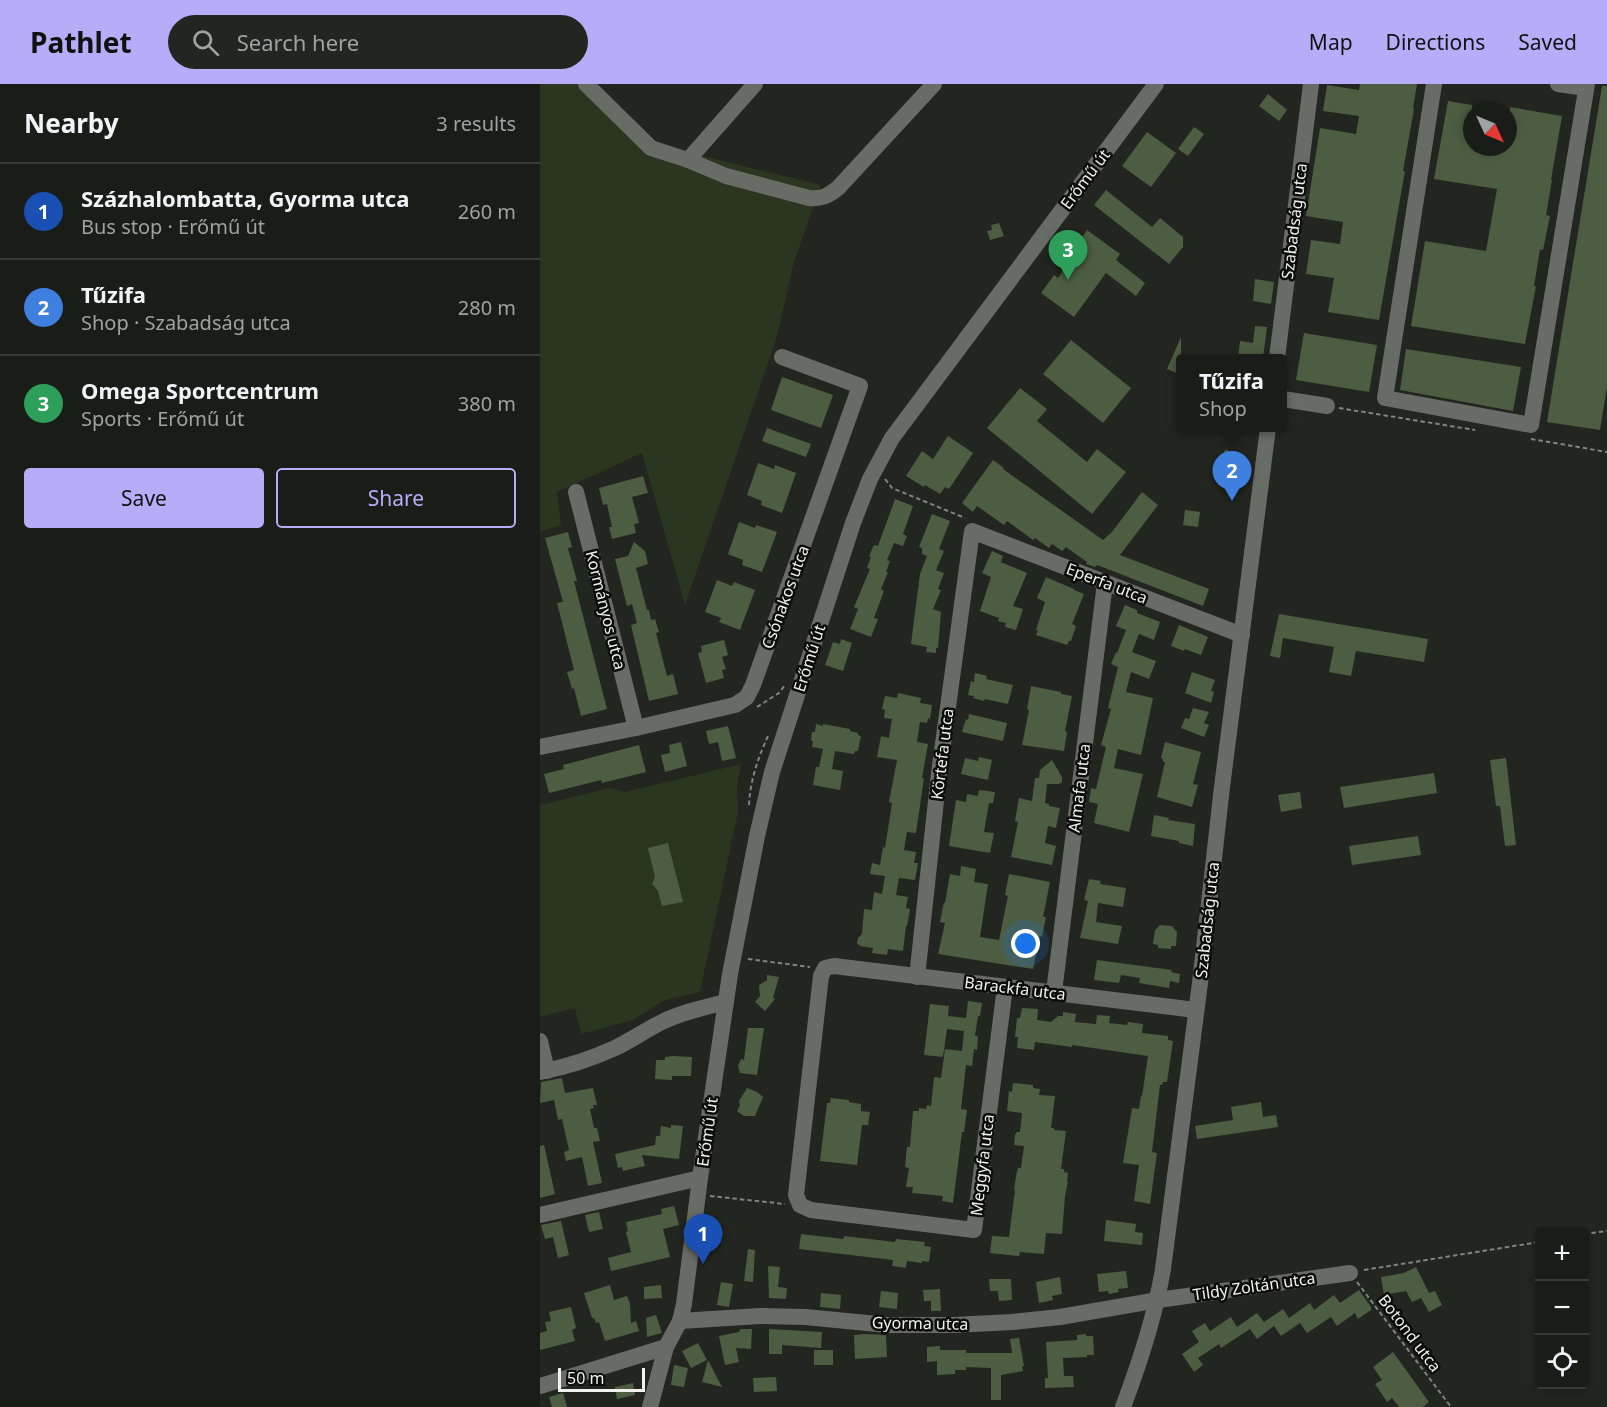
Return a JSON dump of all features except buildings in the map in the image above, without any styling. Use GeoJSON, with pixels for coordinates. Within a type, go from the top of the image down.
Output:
{"type":"FeatureCollection","features":[{"type":"Feature","properties":{"kind":"street"},"geometry":{"type":"LineString","coordinates":[[586,84],[651,148],[688,159],[726,176],[820,199],[838,188],[934,84]]}},
{"type":"Feature","properties":{"kind":"street"},"geometry":{"type":"LineString","coordinates":[[688,159],[755,84]]}},
{"type":"Feature","properties":{"kind":"street","name":"Erőmű út"},"geometry":{"type":"LineString","coordinates":[[650,1407],[666,1347],[680,1321],[684,1304],[733,957],[772,772],[853,523],[891,438],[1156,84]]}},
{"type":"Feature","properties":{"kind":"street","name":"Szabadság utca"},"geometry":{"type":"LineString","coordinates":[[1277,354],[1311,84]]}},
{"type":"Feature","properties":{"kind":"street"},"geometry":{"type":"LineString","coordinates":[[1434,84],[1385,398],[1531,425],[1586,86],[1558,84]]}},
{"type":"Feature","properties":{"kind":"street","name":"Csónakos utca"},"geometry":{"type":"LineString","coordinates":[[636,728],[735,705],[747,697],[753,685],[860,386],[782,357]]}},
{"type":"Feature","properties":{"kind":"street"},"geometry":{"type":"LineString","coordinates":[[1287,400],[1327,406]]}},
{"type":"Feature","properties":{"kind":"street","name":"Szabadság utca"},"geometry":{"type":"LineString","coordinates":[[1123,1407],[1148,1336],[1164,1269],[1267,432]]}},
{"type":"Feature","properties":{"kind":"street","name":"Kormányos utca"},"geometry":{"type":"LineString","coordinates":[[576,492],[636,728]]}},
{"type":"Feature","properties":{"kind":"street","name":"Eperfa utca"},"geometry":{"type":"LineString","coordinates":[[972,531],[1242,635]]}},
{"type":"Feature","properties":{"kind":"street","name":"Körtefa utca"},"geometry":{"type":"LineString","coordinates":[[917,976],[939,772],[972,531]]}},
{"type":"Feature","properties":{"kind":"street","name":"Almafa utca"},"geometry":{"type":"LineString","coordinates":[[1054,992],[1105,583]]}},
{"type":"Feature","properties":{"kind":"street"},"geometry":{"type":"LineString","coordinates":[[540,747],[636,728]]}},
{"type":"Feature","properties":{"kind":"street"},"geometry":{"type":"LineString","coordinates":[[798,1200],[821,976],[830,967]]}},
{"type":"Feature","properties":{"kind":"street","name":"Barackfa utca"},"geometry":{"type":"LineString","coordinates":[[830,967],[1196,1010]]}},
{"type":"Feature","properties":{"kind":"street","name":"Meggyfa utca"},"geometry":{"type":"LineString","coordinates":[[798,1200],[811,1210],[974,1230],[1005,987]]}},
{"type":"Feature","properties":{"kind":"street"},"geometry":{"type":"LineString","coordinates":[[540,1041],[544,1071],[567,1066],[606,1052],[663,1021],[681,1014],[726,1002]]}},
{"type":"Feature","properties":{"kind":"street"},"geometry":{"type":"LineString","coordinates":[[540,1215],[700,1178]]}},
{"type":"Feature","properties":{"kind":"street","name":"Tildy Zoltán utca"},"geometry":{"type":"LineString","coordinates":[[1158,1300],[1350,1273]]}},
{"type":"Feature","properties":{"kind":"street","name":"Gyorma utca"},"geometry":{"type":"LineString","coordinates":[[680,1321],[771,1316],[888,1325],[954,1325],[1060,1317],[1158,1300]]}},
{"type":"Feature","properties":{"kind":"street"},"geometry":{"type":"LineString","coordinates":[[540,1386],[666,1347]]}},
{"type":"Feature","properties":{"kind":"path"},"geometry":{"type":"LineString","coordinates":[[1327,406],[1478,430]]}},
{"type":"Feature","properties":{"kind":"path"},"geometry":{"type":"LineString","coordinates":[[1524,438],[1607,452]]}},
{"type":"Feature","properties":{"kind":"path"},"geometry":{"type":"LineString","coordinates":[[874,472],[885,478],[892,488],[964,517],[972,531]]}},
{"type":"Feature","properties":{"kind":"path"},"geometry":{"type":"LineString","coordinates":[[733,957],[830,967]]}},
{"type":"Feature","properties":{"kind":"path"},"geometry":{"type":"LineString","coordinates":[[698,1195],[798,1200]]}},
{"type":"Feature","properties":{"kind":"path"},"geometry":{"type":"LineString","coordinates":[[1589,1233],[1607,1231]]}},
{"type":"Feature","properties":{"kind":"path"},"geometry":{"type":"LineString","coordinates":[[1350,1273],[1535,1243]]}},
{"type":"Feature","properties":{"kind":"path","name":"Botond utca"},"geometry":{"type":"LineString","coordinates":[[1350,1273],[1451,1407]]}},
{"type":"Feature","properties":{"kind":"green space"},"geometry":{"type":"Polygon","coordinates":[[[540,84],[596,84],[658,145],[821,185],[794,262],[777,337],[685,605],[642,453],[557,492],[561,525],[540,532],[540,84]]]}},
{"type":"Feature","properties":{"kind":"green space"},"geometry":{"type":"Polygon","coordinates":[[[741,764],[737,786],[738,812],[700,992],[665,1000],[633,1020],[581,1034],[575,1008],[540,1017],[540,805],[610,788],[625,792],[741,764]]]}},
{"type":"Feature","properties":{"kind":"place","name":"Omega Sportcentrum"},"geometry":{"type":"Point","coordinates":[1068,280]}},
{"type":"Feature","properties":{"kind":"place","name":"Tűzifa"},"geometry":{"type":"Point","coordinates":[1232,501]}},
{"type":"Feature","properties":{"kind":"place","name":"Százhalombatta, Gyorma utca"},"geometry":{"type":"Point","coordinates":[703,1264]}}]}
